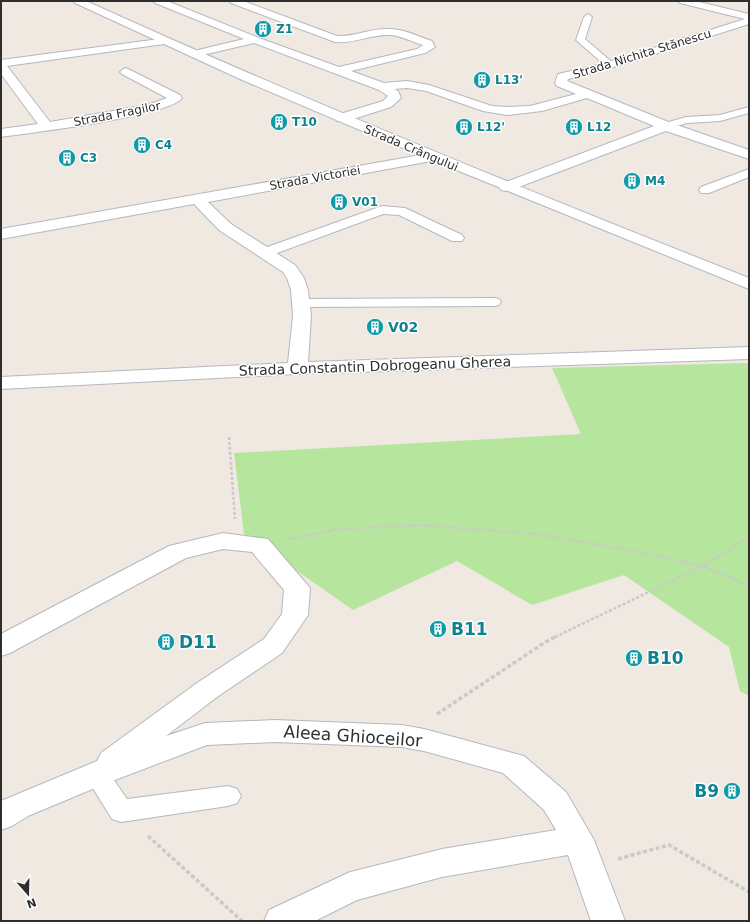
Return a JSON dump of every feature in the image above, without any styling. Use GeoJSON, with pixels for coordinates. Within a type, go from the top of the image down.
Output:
{"type":"FeatureCollection","features":[{"type":"Feature","properties":{"kind":"street","name":"Strada Crângului"},"geometry":{"type":"LineString","coordinates":[[78,1],[194,54],[432,157],[749,284]]}},
{"type":"Feature","properties":{"kind":"street"},"geometry":{"type":"LineString","coordinates":[[158,1],[255,40],[340,70],[383,87],[394,94],[395,98],[387,104],[342,118]]}},
{"type":"Feature","properties":{"kind":"street"},"geometry":{"type":"LineString","coordinates":[[234,1],[335,39],[346,40],[384,32],[392,32],[428,43],[430,47],[421,51],[340,70]]}},
{"type":"Feature","properties":{"kind":"street"},"geometry":{"type":"LineString","coordinates":[[683,1],[749,17]]}},
{"type":"Feature","properties":{"kind":"street","name":"Strada Nichita Stănescu"},"geometry":{"type":"LineString","coordinates":[[749,22],[610,66],[562,77],[561,83],[666,126],[749,155]]}},
{"type":"Feature","properties":{"kind":"street"},"geometry":{"type":"LineString","coordinates":[[194,54],[255,40]]}},
{"type":"Feature","properties":{"kind":"street"},"geometry":{"type":"LineString","coordinates":[[1,63],[167,41]]}},
{"type":"Feature","properties":{"kind":"street"},"geometry":{"type":"LineString","coordinates":[[1,66],[47,127]]}},
{"type":"Feature","properties":{"kind":"street","name":"Strada Fragilor"},"geometry":{"type":"LineString","coordinates":[[1,133],[47,127],[168,104],[176,98],[126,72]]}},
{"type":"Feature","properties":{"kind":"street"},"geometry":{"type":"LineString","coordinates":[[383,87],[395,84],[418,85],[492,110],[511,112],[528,111],[587,94]]}},
{"type":"Feature","properties":{"kind":"street"},"geometry":{"type":"LineString","coordinates":[[506,187],[666,126]]}},
{"type":"Feature","properties":{"kind":"street","name":"Strada Victoriei"},"geometry":{"type":"LineString","coordinates":[[1,234],[432,157]]}},
{"type":"Feature","properties":{"kind":"street"},"geometry":{"type":"LineString","coordinates":[[197,199],[226,227],[289,269],[294,275],[302,303],[300,348],[297,368]]}},
{"type":"Feature","properties":{"kind":"street","name":"Strada Constantin Dobrogeanu Gherea"},"geometry":{"type":"LineString","coordinates":[[1,383],[297,368],[749,353]]}},
{"type":"Feature","properties":{"kind":"street"},"geometry":{"type":"LineString","coordinates":[[1,646],[178,552],[224,541],[248,544],[297,588],[295,615],[273,646],[207,690],[96,774],[17,806],[1,817]]}},
{"type":"Feature","properties":{"kind":"street","name":"Aleea Ghioceilor"},"geometry":{"type":"LineString","coordinates":[[96,774],[205,734],[275,731],[402,736],[424,740],[513,764],[555,801],[583,854],[608,921]]}},
{"type":"Feature","properties":{"kind":"street"},"geometry":{"type":"LineString","coordinates":[[281,921],[350,887],[442,863],[583,854]]}},
{"type":"Feature","properties":{"kind":"lane"},"geometry":{"type":"LineString","coordinates":[[588,17],[580,40],[610,66]]}},
{"type":"Feature","properties":{"kind":"lane"},"geometry":{"type":"LineString","coordinates":[[666,126],[686,120],[720,118],[749,110]]}},
{"type":"Feature","properties":{"kind":"lane"},"geometry":{"type":"LineString","coordinates":[[705,190],[749,173]]}},
{"type":"Feature","properties":{"kind":"lane"},"geometry":{"type":"LineString","coordinates":[[264,253],[382,210],[402,211],[457,238]]}},
{"type":"Feature","properties":{"kind":"lane"},"geometry":{"type":"LineString","coordinates":[[302,303],[494,302]]}},
{"type":"Feature","properties":{"kind":"lane"},"geometry":{"type":"LineString","coordinates":[[96,774],[121,811],[228,796]]}},
{"type":"Feature","properties":{"kind":"path"},"geometry":{"type":"LineString","coordinates":[[229,437],[248,544],[339,529],[422,525],[536,534],[629,550],[703,566],[749,585]]}},
{"type":"Feature","properties":{"kind":"path"},"geometry":{"type":"LineString","coordinates":[[402,736],[544,644],[703,566],[749,538]]}},
{"type":"Feature","properties":{"kind":"path"},"geometry":{"type":"LineString","coordinates":[[121,811],[242,921]]}},
{"type":"Feature","properties":{"kind":"path"},"geometry":{"type":"LineString","coordinates":[[583,854],[669,845],[749,892]]}},
{"type":"Feature","properties":{"kind":"green space"},"geometry":{"type":"Polygon","coordinates":[[[749,363],[749,696],[740,691],[729,647],[624,575],[532,605],[457,561],[353,610],[244,534],[234,453],[581,434],[552,368],[749,363]]]}},
{"type":"Feature","properties":{"kind":"place","name":"Z1"},"geometry":{"type":"Point","coordinates":[263,29]}},
{"type":"Feature","properties":{"kind":"place","name":"L13'"},"geometry":{"type":"Point","coordinates":[482,80]}},
{"type":"Feature","properties":{"kind":"place","name":"T10"},"geometry":{"type":"Point","coordinates":[279,122]}},
{"type":"Feature","properties":{"kind":"place","name":"L12'"},"geometry":{"type":"Point","coordinates":[464,127]}},
{"type":"Feature","properties":{"kind":"place","name":"L12"},"geometry":{"type":"Point","coordinates":[574,127]}},
{"type":"Feature","properties":{"kind":"place","name":"C4"},"geometry":{"type":"Point","coordinates":[142,145]}},
{"type":"Feature","properties":{"kind":"place","name":"C3"},"geometry":{"type":"Point","coordinates":[67,158]}},
{"type":"Feature","properties":{"kind":"place","name":"M4"},"geometry":{"type":"Point","coordinates":[632,181]}},
{"type":"Feature","properties":{"kind":"place","name":"V01"},"geometry":{"type":"Point","coordinates":[339,202]}},
{"type":"Feature","properties":{"kind":"place","name":"V02"},"geometry":{"type":"Point","coordinates":[375,327]}},
{"type":"Feature","properties":{"kind":"place","name":"B11"},"geometry":{"type":"Point","coordinates":[438,629]}},
{"type":"Feature","properties":{"kind":"place","name":"D11"},"geometry":{"type":"Point","coordinates":[166,642]}},
{"type":"Feature","properties":{"kind":"place","name":"B10"},"geometry":{"type":"Point","coordinates":[634,658]}},
{"type":"Feature","properties":{"kind":"place","name":"B9"},"geometry":{"type":"Point","coordinates":[732,791]}}]}
